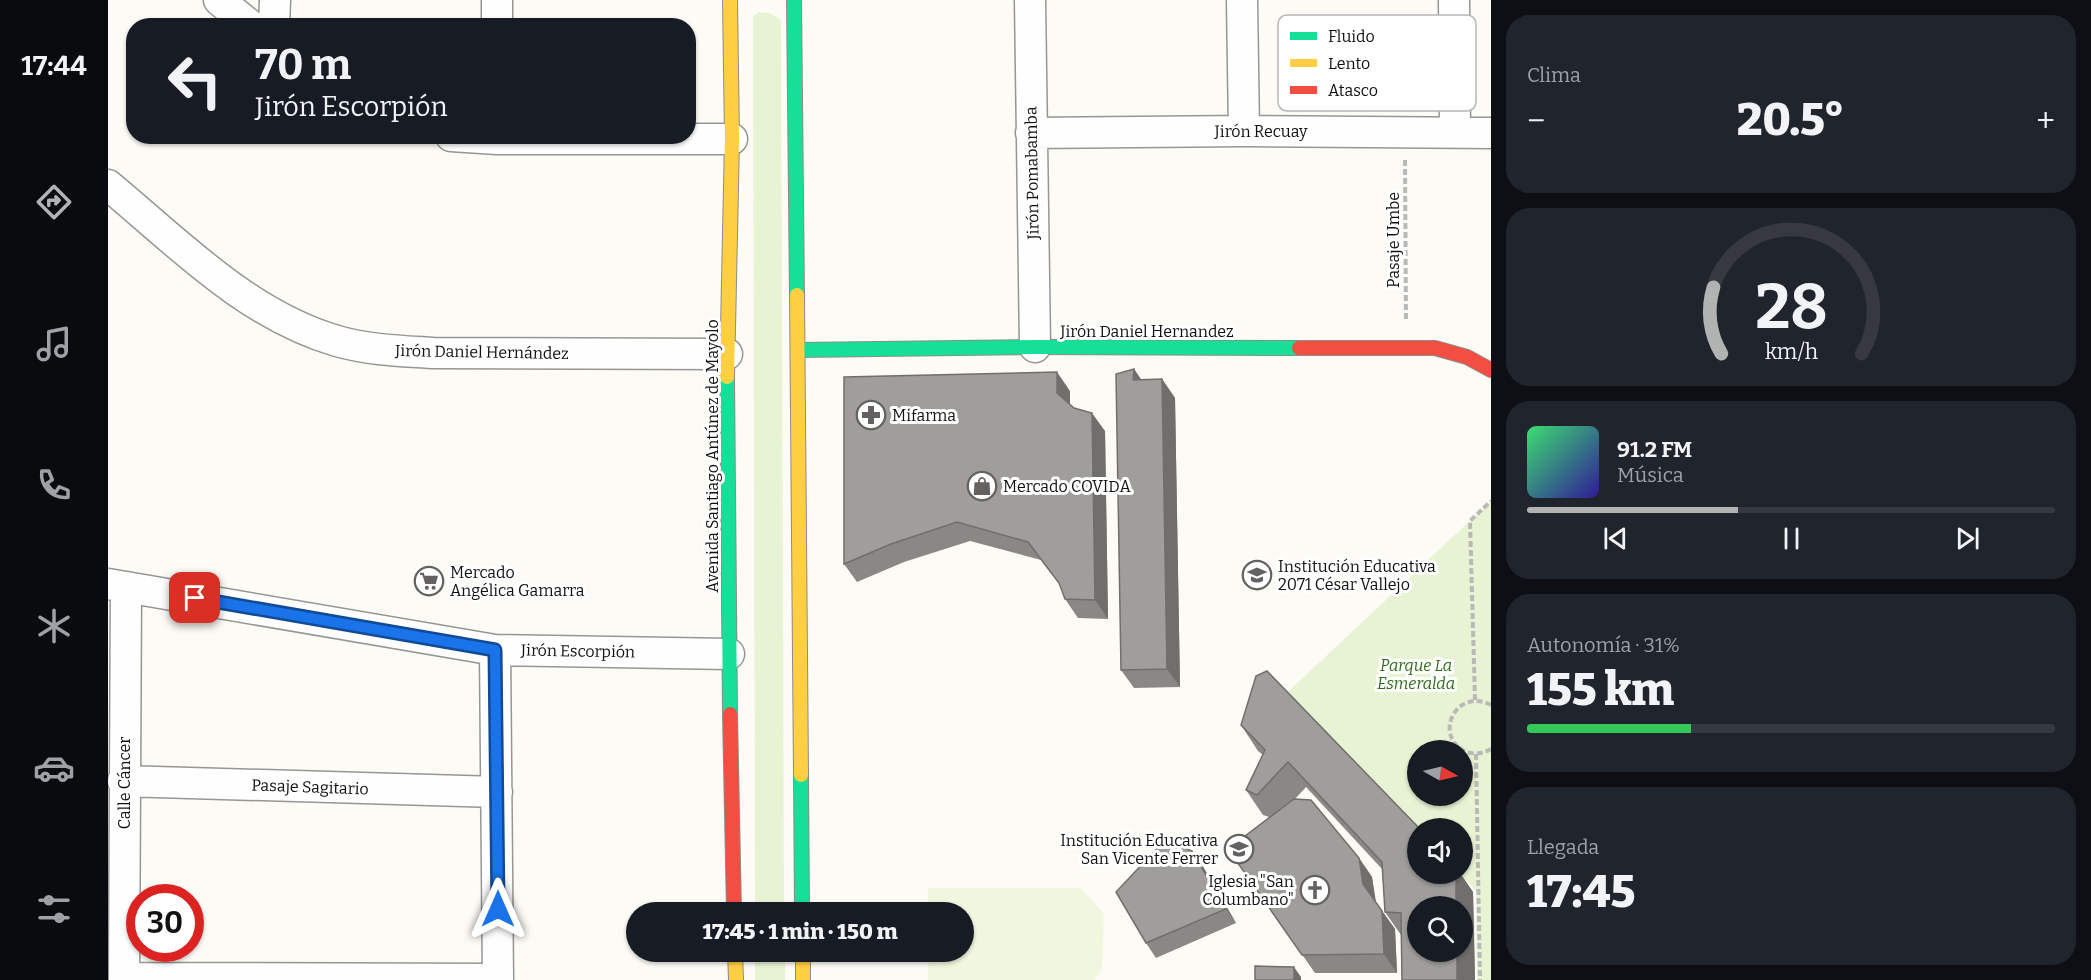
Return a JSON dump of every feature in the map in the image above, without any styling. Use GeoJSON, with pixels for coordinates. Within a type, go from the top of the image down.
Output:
{"type":"FeatureCollection","features":[{"type":"Feature","properties":{"kind":"main road","name":"Avenida Santiago Antúnez de Mayolo"},"geometry":{"type":"LineString","coordinates":[[730,0],[732,139],[727,354],[734,902]]}},
{"type":"Feature","properties":{"kind":"main road"},"geometry":{"type":"LineString","coordinates":[[794,0],[802,902]]}},
{"type":"Feature","properties":{"kind":"main road"},"geometry":{"type":"LineString","coordinates":[[779,2],[794,18]]}},
{"type":"Feature","properties":{"kind":"main road"},"geometry":{"type":"LineString","coordinates":[[730,19],[746,3]]}},
{"type":"Feature","properties":{"kind":"main road","name":"Jirón Daniel Hernandez"},"geometry":{"type":"LineString","coordinates":[[798,350],[1035,347],[1435,348],[1467,357],[1491,370]]}},
{"type":"Feature","properties":{"kind":"main road"},"geometry":{"type":"LineString","coordinates":[[735,962],[736,980]]}},
{"type":"Feature","properties":{"kind":"main road"},"geometry":{"type":"LineString","coordinates":[[803,962],[803,980]]}},
{"type":"Feature","properties":{"kind":"street"},"geometry":{"type":"LineString","coordinates":[[219,0],[240,18]]}},
{"type":"Feature","properties":{"kind":"street"},"geometry":{"type":"LineString","coordinates":[[274,18],[275,0]]}},
{"type":"Feature","properties":{"kind":"street"},"geometry":{"type":"LineString","coordinates":[[497,0],[497,18]]}},
{"type":"Feature","properties":{"kind":"street","name":"Jirón Pomabamba"},"geometry":{"type":"LineString","coordinates":[[1030,0],[1035,347]]}},
{"type":"Feature","properties":{"kind":"street"},"geometry":{"type":"LineString","coordinates":[[1242,0],[1244,131]]}},
{"type":"Feature","properties":{"kind":"street"},"geometry":{"type":"LineString","coordinates":[[1454,0],[1454,15]]}},
{"type":"Feature","properties":{"kind":"street"},"geometry":{"type":"LineString","coordinates":[[1455,111],[1455,132]]}},
{"type":"Feature","properties":{"kind":"street","name":"Jirón Recuay"},"geometry":{"type":"LineString","coordinates":[[1031,133],[1244,131],[1491,133]]}},
{"type":"Feature","properties":{"kind":"street"},"geometry":{"type":"LineString","coordinates":[[696,139],[732,139]]}},
{"type":"Feature","properties":{"kind":"street","name":"Jirón Daniel Hernández"},"geometry":{"type":"LineString","coordinates":[[108,185],[224,282],[293,323],[338,341],[384,350],[433,353],[727,354]]}},
{"type":"Feature","properties":{"kind":"street","name":"Jirón Escorpión"},"geometry":{"type":"LineString","coordinates":[[117,585],[495,650],[729,654]]}},
{"type":"Feature","properties":{"kind":"street","name":"Calle Cáncer"},"geometry":{"type":"LineString","coordinates":[[117,585],[123,781],[124,979]]}},
{"type":"Feature","properties":{"kind":"street"},"geometry":{"type":"LineString","coordinates":[[124,979],[498,980],[495,650]]}},
{"type":"Feature","properties":{"kind":"street","name":"Pasaje Sagitario"},"geometry":{"type":"LineString","coordinates":[[123,781],[496,792]]}},
{"type":"Feature","properties":{"kind":"path","name":"Pasaje Umbe"},"geometry":{"type":"LineString","coordinates":[[1405,132],[1406,348]]}},
{"type":"Feature","properties":{"kind":"path"},"geometry":{"type":"LineString","coordinates":[[1475,700],[1470,520],[1491,501]]}},
{"type":"Feature","properties":{"kind":"path"},"geometry":{"type":"LineString","coordinates":[[1491,705],[1475,700],[1458,707],[1452,714],[1450,732],[1453,741],[1467,753],[1485,753],[1491,749]]}},
{"type":"Feature","properties":{"kind":"path"},"geometry":{"type":"LineString","coordinates":[[1476,754],[1480,980]]}},
{"type":"Feature","properties":{"kind":"green space"},"geometry":{"type":"Polygon","coordinates":[[[759,12],[770,13],[781,20],[784,902],[755,902],[753,17],[759,12]]]}},
{"type":"Feature","properties":{"kind":"green space","name":"Parque La Esmeralda"},"geometry":{"type":"Polygon","coordinates":[[[1491,501],[1491,980],[1477,980],[1476,891],[1469,884],[1473,884],[1473,818],[1408,818],[1287,693],[1491,501]]]}},
{"type":"Feature","properties":{"kind":"green space"},"geometry":{"type":"Polygon","coordinates":[[[928,888],[1081,888],[1104,914],[1102,969],[1095,980],[928,980],[928,962],[974,962],[974,902],[928,902],[928,888]]]}},
{"type":"Feature","properties":{"kind":"green space"},"geometry":{"type":"Polygon","coordinates":[[[755,962],[785,962],[785,980],[755,980],[755,962]]]}},
{"type":"Feature","properties":{"kind":"building"},"geometry":{"type":"Polygon","coordinates":[[[1134,369],[1133,380],[1162,379],[1167,669],[1121,670],[1116,374],[1134,369]]]}},
{"type":"Feature","properties":{"kind":"building","name":"Mercado COVIDA"},"geometry":{"type":"Polygon","coordinates":[[[1057,372],[1057,393],[1074,408],[1092,413],[1095,600],[1065,599],[1059,583],[1028,542],[957,522],[891,544],[844,564],[844,377],[1057,372]]]}},
{"type":"Feature","properties":{"kind":"building"},"geometry":{"type":"Polygon","coordinates":[[[1267,671],[1409,818],[1407,818],[1407,884],[1456,884],[1456,896],[1407,896],[1407,962],[1457,962],[1457,980],[1402,980],[1401,913],[1385,912],[1382,862],[1288,762],[1257,795],[1246,790],[1265,750],[1241,725],[1256,676],[1267,671]]]}},
{"type":"Feature","properties":{"kind":"building","name":"Iglesia \"San Columbano\""},"geometry":{"type":"Polygon","coordinates":[[[1294,799],[1311,800],[1359,858],[1363,884],[1382,911],[1384,954],[1302,955],[1228,849],[1294,799]]]}},
{"type":"Feature","properties":{"kind":"building"},"geometry":{"type":"Polygon","coordinates":[[[1165,840],[1192,851],[1226,909],[1146,943],[1116,892],[1165,840]]]}},
{"type":"Feature","properties":{"kind":"building"},"geometry":{"type":"Polygon","coordinates":[[[1255,966],[1294,967],[1294,980],[1255,980],[1255,966]]]}},
{"type":"Feature","properties":{"kind":"traffic: fast"},"geometry":{"type":"LineString","coordinates":[[794,0],[797,295]]}},
{"type":"Feature","properties":{"kind":"traffic: fast"},"geometry":{"type":"LineString","coordinates":[[798,350],[1035,347],[1299,348]]}},
{"type":"Feature","properties":{"kind":"traffic: fast"},"geometry":{"type":"LineString","coordinates":[[727,377],[730,714]]}},
{"type":"Feature","properties":{"kind":"traffic: fast"},"geometry":{"type":"LineString","coordinates":[[801,775],[802,902]]}},
{"type":"Feature","properties":{"kind":"traffic: slow"},"geometry":{"type":"LineString","coordinates":[[727,377],[732,139],[730,0]]}},
{"type":"Feature","properties":{"kind":"traffic: slow"},"geometry":{"type":"LineString","coordinates":[[797,295],[801,775]]}},
{"type":"Feature","properties":{"kind":"traffic: slow"},"geometry":{"type":"LineString","coordinates":[[735,962],[736,980]]}},
{"type":"Feature","properties":{"kind":"traffic: slow"},"geometry":{"type":"LineString","coordinates":[[803,962],[803,980]]}},
{"type":"Feature","properties":{"kind":"traffic: jam"},"geometry":{"type":"LineString","coordinates":[[1299,348],[1435,348],[1467,357],[1491,370]]}},
{"type":"Feature","properties":{"kind":"traffic: jam"},"geometry":{"type":"LineString","coordinates":[[730,714],[734,902]]}},
{"type":"Feature","properties":{"kind":"place","name":"Mifarma"},"geometry":{"type":"Point","coordinates":[871,415]}},
{"type":"Feature","properties":{"kind":"place","name":"Mercado COVIDA"},"geometry":{"type":"Point","coordinates":[982,486]}},
{"type":"Feature","properties":{"kind":"place","name":"Institución Educativa 2071 César Vallejo"},"geometry":{"type":"Point","coordinates":[1257,575]}},
{"type":"Feature","properties":{"kind":"place","name":"Mercado Angélica Gamarra"},"geometry":{"type":"Point","coordinates":[429,581]}},
{"type":"Feature","properties":{"kind":"place","name":"Institución Educativa San Vicente Ferrer"},"geometry":{"type":"Point","coordinates":[1239,849]}},
{"type":"Feature","properties":{"kind":"place","name":"Iglesia \"San Columbano\""},"geometry":{"type":"Point","coordinates":[1315,890]}},
{"type":"Feature","properties":{"kind":"route"},"geometry":{"type":"LineString","coordinates":[[195,598],[495,650],[498,909]]}}]}
